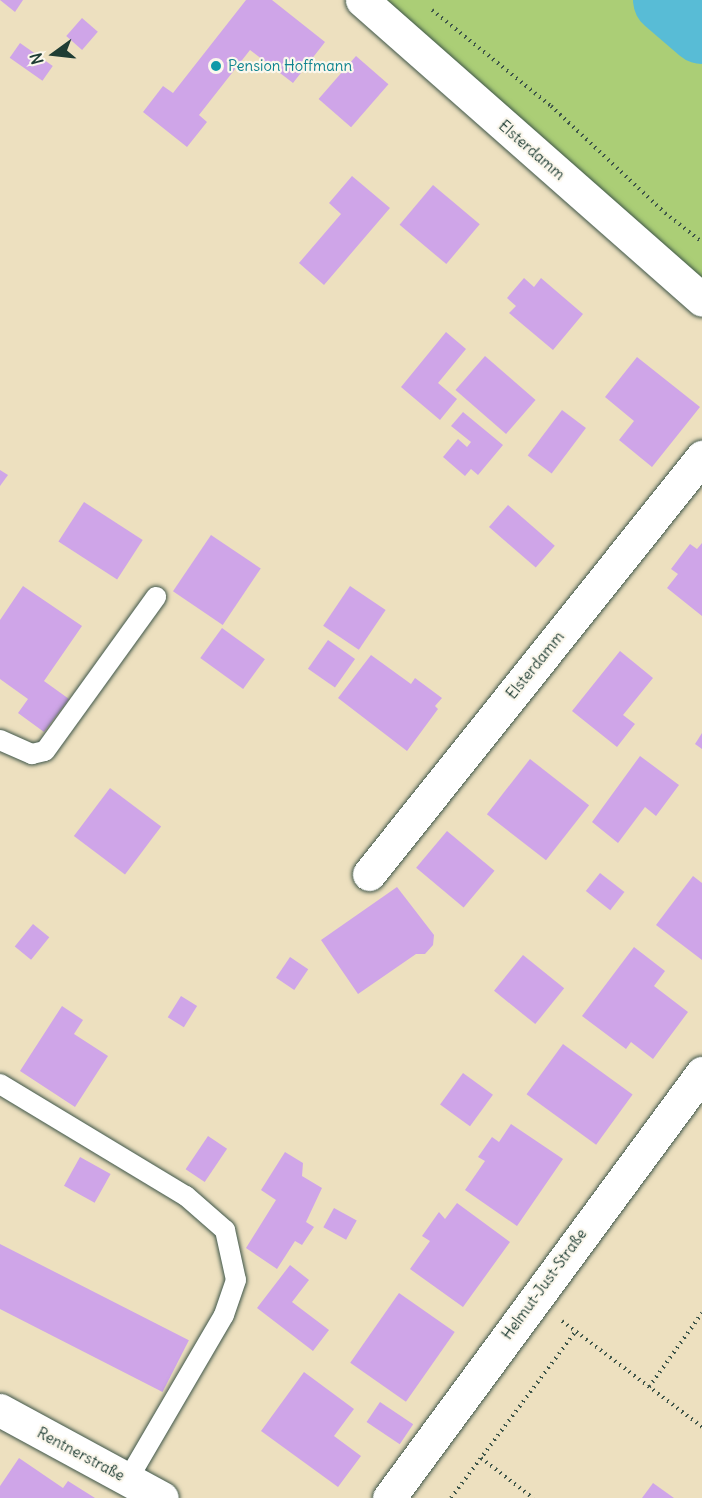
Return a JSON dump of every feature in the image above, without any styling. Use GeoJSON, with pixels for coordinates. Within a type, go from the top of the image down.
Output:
{"type":"FeatureCollection","features":[{"type":"Feature","properties":{"kind":"street","name":"Elsterdamm"},"geometry":{"type":"LineString","coordinates":[[362,0],[702,300]]}},
{"type":"Feature","properties":{"kind":"street","name":"Elsterdamm"},"geometry":{"type":"LineString","coordinates":[[369,874],[702,457]]}},
{"type":"Feature","properties":{"kind":"street","name":"Helmut-Just-Straße"},"geometry":{"type":"LineString","coordinates":[[390,1498],[532,1300],[702,1073]]}},
{"type":"Feature","properties":{"kind":"street","name":"Rentnerstraße"},"geometry":{"type":"LineString","coordinates":[[0,1410],[162,1498]]}},
{"type":"Feature","properties":{"kind":"lane"},"geometry":{"type":"LineString","coordinates":[[0,740],[32,754],[45,751],[156,597]]}},
{"type":"Feature","properties":{"kind":"lane"},"geometry":{"type":"LineString","coordinates":[[0,1084],[186,1196],[225,1230],[236,1280],[225,1315],[128,1479]]}},
{"type":"Feature","properties":{"kind":"path"},"geometry":{"type":"LineString","coordinates":[[429,8],[551,106],[664,213],[702,242]]}},
{"type":"Feature","properties":{"kind":"path"},"geometry":{"type":"LineString","coordinates":[[532,1300],[576,1330],[702,1427]]}},
{"type":"Feature","properties":{"kind":"path"},"geometry":{"type":"LineString","coordinates":[[649,1387],[702,1313]]}},
{"type":"Feature","properties":{"kind":"path"},"geometry":{"type":"LineString","coordinates":[[451,1498],[576,1330]]}},
{"type":"Feature","properties":{"kind":"path"},"geometry":{"type":"LineString","coordinates":[[481,1458],[533,1498]]}},
{"type":"Feature","properties":{"kind":"green space"},"geometry":{"type":"Polygon","coordinates":[[[362,0],[702,0],[702,300],[362,0]]]}},
{"type":"Feature","properties":{"kind":"building"},"geometry":{"type":"Polygon","coordinates":[[[0,0],[23,0],[15,12],[0,0]]]}},
{"type":"Feature","properties":{"kind":"building","name":"Pension Hoffmann"},"geometry":{"type":"Polygon","coordinates":[[[246,0],[272,0],[325,42],[293,83],[250,50],[199,115],[207,122],[187,147],[143,112],[163,86],[173,93],[246,0]]]}},
{"type":"Feature","properties":{"kind":"building"},"geometry":{"type":"Polygon","coordinates":[[[82,18],[98,32],[82,50],[66,36],[82,18]]]}},
{"type":"Feature","properties":{"kind":"building"},"geometry":{"type":"Polygon","coordinates":[[[20,43],[53,66],[42,81],[10,58],[20,43]]]}},
{"type":"Feature","properties":{"kind":"building"},"geometry":{"type":"Polygon","coordinates":[[[356,56],[388,84],[351,127],[319,99],[356,56]]]}},
{"type":"Feature","properties":{"kind":"building"},"geometry":{"type":"Polygon","coordinates":[[[352,176],[390,208],[324,285],[299,263],[341,214],[329,203],[352,176]]]}},
{"type":"Feature","properties":{"kind":"building"},"geometry":{"type":"Polygon","coordinates":[[[433,185],[480,224],[446,264],[400,225],[433,185]]]}},
{"type":"Feature","properties":{"kind":"building"},"geometry":{"type":"Polygon","coordinates":[[[524,278],[534,287],[541,278],[583,314],[553,350],[509,313],[516,306],[507,298],[524,278]]]}},
{"type":"Feature","properties":{"kind":"building"},"geometry":{"type":"Polygon","coordinates":[[[446,332],[466,349],[438,383],[457,399],[440,420],[401,387],[446,332]]]}},
{"type":"Feature","properties":{"kind":"building"},"geometry":{"type":"Polygon","coordinates":[[[485,356],[536,400],[506,434],[455,390],[485,356]]]}},
{"type":"Feature","properties":{"kind":"building"},"geometry":{"type":"Polygon","coordinates":[[[637,357],[700,407],[652,467],[619,440],[634,421],[605,397],[637,357]]]}},
{"type":"Feature","properties":{"kind":"building"},"geometry":{"type":"Polygon","coordinates":[[[562,410],[586,428],[552,474],[528,456],[562,410]]]}},
{"type":"Feature","properties":{"kind":"building"},"geometry":{"type":"Polygon","coordinates":[[[463,412],[503,445],[478,475],[471,469],[465,476],[443,457],[458,439],[467,447],[471,442],[451,426],[463,412]]]}},
{"type":"Feature","properties":{"kind":"building"},"geometry":{"type":"Polygon","coordinates":[[[0,470],[8,475],[0,486],[0,470]]]}},
{"type":"Feature","properties":{"kind":"building"},"geometry":{"type":"Polygon","coordinates":[[[84,502],[143,540],[117,580],[58,541],[84,502]]]}},
{"type":"Feature","properties":{"kind":"building"},"geometry":{"type":"Polygon","coordinates":[[[508,505],[555,546],[536,568],[489,527],[508,505]]]}},
{"type":"Feature","properties":{"kind":"building"},"geometry":{"type":"Polygon","coordinates":[[[211,535],[261,569],[223,625],[173,591],[211,535]]]}},
{"type":"Feature","properties":{"kind":"building"},"geometry":{"type":"Polygon","coordinates":[[[702,543],[702,616],[667,588],[678,574],[671,569],[690,544],[697,549],[702,543]]]}},
{"type":"Feature","properties":{"kind":"building"},"geometry":{"type":"Polygon","coordinates":[[[23,586],[82,626],[44,681],[69,699],[44,732],[18,713],[28,699],[0,679],[0,620],[23,586]]]}},
{"type":"Feature","properties":{"kind":"building"},"geometry":{"type":"Polygon","coordinates":[[[350,586],[386,610],[359,650],[323,626],[350,586]]]}},
{"type":"Feature","properties":{"kind":"building"},"geometry":{"type":"Polygon","coordinates":[[[222,628],[265,659],[243,689],[200,658],[222,628]]]}},
{"type":"Feature","properties":{"kind":"building"},"geometry":{"type":"Polygon","coordinates":[[[328,640],[355,659],[335,688],[308,669],[328,640]]]}},
{"type":"Feature","properties":{"kind":"building"},"geometry":{"type":"Polygon","coordinates":[[[620,651],[653,678],[623,715],[635,724],[617,747],[572,711],[620,651]]]}},
{"type":"Feature","properties":{"kind":"building"},"geometry":{"type":"Polygon","coordinates":[[[371,655],[411,684],[415,678],[442,698],[435,706],[438,709],[407,751],[338,698],[371,655]]]}},
{"type":"Feature","properties":{"kind":"building"},"geometry":{"type":"Polygon","coordinates":[[[702,733],[702,749],[695,744],[702,733]]]}},
{"type":"Feature","properties":{"kind":"building"},"geometry":{"type":"Polygon","coordinates":[[[640,756],[679,785],[656,816],[645,807],[618,843],[592,822],[640,756]]]}},
{"type":"Feature","properties":{"kind":"building"},"geometry":{"type":"Polygon","coordinates":[[[530,759],[589,805],[546,860],[487,814],[530,759]]]}},
{"type":"Feature","properties":{"kind":"building"},"geometry":{"type":"Polygon","coordinates":[[[110,788],[161,827],[125,874],[74,836],[110,788]]]}},
{"type":"Feature","properties":{"kind":"building"},"geometry":{"type":"Polygon","coordinates":[[[447,831],[494,871],[464,908],[416,868],[447,831]]]}},
{"type":"Feature","properties":{"kind":"building"},"geometry":{"type":"Polygon","coordinates":[[[600,873],[624,892],[610,910],[586,891],[600,873]]]}},
{"type":"Feature","properties":{"kind":"building"},"geometry":{"type":"Polygon","coordinates":[[[693,876],[702,883],[702,960],[656,925],[693,876]]]}},
{"type":"Feature","properties":{"kind":"building"},"geometry":{"type":"Polygon","coordinates":[[[397,887],[434,935],[433,945],[425,954],[416,954],[358,994],[321,940],[397,887]]]}},
{"type":"Feature","properties":{"kind":"building"},"geometry":{"type":"Polygon","coordinates":[[[33,924],[49,937],[31,960],[15,947],[33,924]]]}},
{"type":"Feature","properties":{"kind":"building"},"geometry":{"type":"Polygon","coordinates":[[[634,947],[665,971],[654,986],[688,1012],[653,1059],[631,1042],[626,1049],[582,1016],[634,947]]]}},
{"type":"Feature","properties":{"kind":"building"},"geometry":{"type":"Polygon","coordinates":[[[523,955],[564,988],[535,1024],[494,991],[523,955]]]}},
{"type":"Feature","properties":{"kind":"building"},"geometry":{"type":"Polygon","coordinates":[[[290,957],[308,969],[294,990],[276,978],[290,957]]]}},
{"type":"Feature","properties":{"kind":"building"},"geometry":{"type":"Polygon","coordinates":[[[181,996],[197,1006],[184,1027],[168,1017],[181,996]]]}},
{"type":"Feature","properties":{"kind":"building"},"geometry":{"type":"Polygon","coordinates":[[[62,1006],[83,1020],[74,1034],[108,1056],[75,1107],[20,1071],[62,1006]]]}},
{"type":"Feature","properties":{"kind":"building"},"geometry":{"type":"Polygon","coordinates":[[[563,1044],[633,1095],[596,1145],[527,1094],[563,1044]]]}},
{"type":"Feature","properties":{"kind":"building"},"geometry":{"type":"Polygon","coordinates":[[[463,1073],[493,1095],[470,1126],[440,1105],[463,1073]]]}},
{"type":"Feature","properties":{"kind":"building"},"geometry":{"type":"Polygon","coordinates":[[[511,1124],[563,1159],[517,1226],[465,1190],[485,1161],[478,1157],[492,1137],[499,1142],[511,1124]]]}},
{"type":"Feature","properties":{"kind":"building"},"geometry":{"type":"Polygon","coordinates":[[[208,1136],[227,1149],[205,1182],[186,1169],[208,1136]]]}},
{"type":"Feature","properties":{"kind":"building"},"geometry":{"type":"Polygon","coordinates":[[[285,1152],[303,1163],[302,1176],[322,1188],[306,1222],[314,1227],[302,1245],[295,1241],[277,1269],[246,1248],[276,1200],[261,1190],[285,1152]]]}},
{"type":"Feature","properties":{"kind":"building"},"geometry":{"type":"Polygon","coordinates":[[[80,1157],[111,1174],[95,1203],[64,1186],[80,1157]]]}},
{"type":"Feature","properties":{"kind":"building"},"geometry":{"type":"Polygon","coordinates":[[[457,1203],[510,1242],[463,1307],[410,1269],[430,1241],[422,1236],[439,1212],[445,1219],[457,1203]]]}},
{"type":"Feature","properties":{"kind":"building"},"geometry":{"type":"Polygon","coordinates":[[[334,1208],[357,1221],[346,1240],[323,1227],[334,1208]]]}},
{"type":"Feature","properties":{"kind":"building"},"geometry":{"type":"Polygon","coordinates":[[[0,1244],[189,1340],[163,1392],[0,1309],[0,1244]]]}},
{"type":"Feature","properties":{"kind":"building"},"geometry":{"type":"Polygon","coordinates":[[[290,1265],[309,1280],[292,1302],[329,1330],[313,1351],[257,1308],[290,1265]]]}},
{"type":"Feature","properties":{"kind":"building"},"geometry":{"type":"Polygon","coordinates":[[[399,1293],[455,1332],[406,1402],[350,1363],[399,1293]]]}},
{"type":"Feature","properties":{"kind":"building"},"geometry":{"type":"Polygon","coordinates":[[[304,1372],[354,1409],[334,1436],[361,1456],[338,1487],[261,1431],[304,1372]]]}},
{"type":"Feature","properties":{"kind":"building"},"geometry":{"type":"Polygon","coordinates":[[[380,1402],[413,1424],[400,1444],[367,1422],[380,1402]]]}},
{"type":"Feature","properties":{"kind":"building"},"geometry":{"type":"Polygon","coordinates":[[[19,1458],[63,1488],[68,1481],[95,1498],[0,1498],[0,1486],[19,1458]]]}},
{"type":"Feature","properties":{"kind":"building"},"geometry":{"type":"Polygon","coordinates":[[[653,1483],[674,1498],[642,1498],[653,1483]]]}},
{"type":"Feature","properties":{"kind":"waterway"},"geometry":{"type":"LineString","coordinates":[[667,0],[702,30]]}},
{"type":"Feature","properties":{"kind":"place","name":"Pension Hoffmann"},"geometry":{"type":"Point","coordinates":[216,66]}}]}
